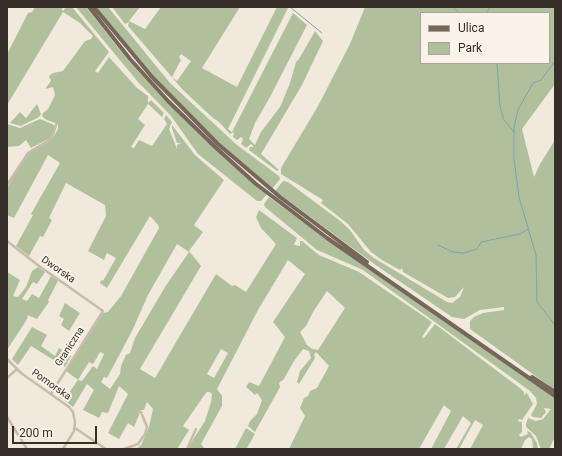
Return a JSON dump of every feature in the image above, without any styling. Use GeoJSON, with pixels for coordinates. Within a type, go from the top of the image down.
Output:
{"type":"FeatureCollection","features":[{"type":"Feature","properties":{"kind":"main road"},"geometry":{"type":"LineString","coordinates":[[88,7],[168,101],[210,143],[256,184],[331,241],[555,396]]}},
{"type":"Feature","properties":{"kind":"main road"},"geometry":{"type":"LineString","coordinates":[[94,7],[127,49],[165,92],[204,132],[260,182],[370,264],[555,392]]}},
{"type":"Feature","properties":{"kind":"street"},"geometry":{"type":"LineString","coordinates":[[7,185],[28,153],[52,138],[56,125]]}},
{"type":"Feature","properties":{"kind":"street","name":"Dworska"},"geometry":{"type":"LineString","coordinates":[[7,241],[39,266],[102,310]]}},
{"type":"Feature","properties":{"kind":"street","name":"Graniczna"},"geometry":{"type":"LineString","coordinates":[[51,394],[80,346],[102,314],[102,310]]}},
{"type":"Feature","properties":{"kind":"street","name":"Pomorska"},"geometry":{"type":"LineString","coordinates":[[7,359],[17,369],[71,410],[75,419],[75,428]]}},
{"type":"Feature","properties":{"kind":"street"},"geometry":{"type":"LineString","coordinates":[[7,378],[17,369]]}},
{"type":"Feature","properties":{"kind":"street"},"geometry":{"type":"LineString","coordinates":[[124,449],[138,444],[145,434],[147,427],[141,412]]}},
{"type":"Feature","properties":{"kind":"street"},"geometry":{"type":"LineString","coordinates":[[7,417],[27,449]]}},
{"type":"Feature","properties":{"kind":"street"},"geometry":{"type":"LineString","coordinates":[[63,449],[75,428],[105,449]]}},
{"type":"Feature","properties":{"kind":"street"},"geometry":{"type":"LineString","coordinates":[[186,449],[196,429]]}},
{"type":"Feature","properties":{"kind":"green space"},"geometry":{"type":"Polygon","coordinates":[[[35,7],[63,7],[63,11],[66,7],[72,7],[109,52],[95,71],[98,73],[109,57],[137,88],[148,96],[148,103],[151,100],[164,113],[162,117],[148,104],[138,119],[145,125],[131,147],[134,148],[139,140],[152,146],[167,124],[164,119],[166,115],[172,122],[169,129],[177,149],[177,145],[181,143],[177,143],[172,125],[195,155],[224,180],[194,225],[203,232],[189,251],[201,266],[140,369],[155,378],[216,274],[232,286],[235,285],[246,292],[276,244],[261,228],[256,217],[259,210],[297,238],[294,245],[300,246],[300,241],[302,241],[319,255],[359,272],[432,322],[422,337],[424,338],[435,324],[521,389],[524,392],[524,395],[527,393],[533,404],[522,420],[519,419],[518,421],[522,422],[522,432],[519,435],[521,437],[528,434],[527,431],[530,432],[537,443],[538,449],[533,449],[532,439],[529,437],[525,440],[521,449],[470,449],[483,425],[475,420],[459,449],[456,449],[471,423],[463,416],[444,449],[431,449],[451,411],[444,405],[419,449],[289,449],[305,416],[300,408],[304,398],[308,396],[310,391],[317,388],[329,366],[316,352],[314,355],[315,358],[299,384],[297,382],[300,371],[311,358],[309,351],[303,349],[284,379],[279,383],[280,387],[255,432],[248,426],[250,421],[257,414],[262,400],[257,393],[255,395],[246,387],[249,382],[259,386],[285,337],[273,322],[305,274],[288,260],[258,310],[217,389],[222,396],[222,406],[201,444],[205,449],[187,449],[205,421],[211,402],[212,394],[210,392],[207,392],[203,397],[183,426],[189,430],[177,449],[136,449],[141,445],[149,427],[153,409],[147,402],[144,410],[141,410],[134,427],[128,423],[119,439],[108,433],[128,394],[119,386],[108,413],[102,412],[99,418],[83,410],[94,390],[87,384],[73,407],[64,400],[78,380],[66,371],[103,313],[108,312],[121,296],[159,228],[150,216],[107,288],[100,283],[101,280],[103,281],[116,258],[107,253],[104,260],[88,251],[106,216],[105,205],[66,183],[49,218],[52,220],[43,237],[40,236],[29,256],[16,246],[33,215],[31,214],[60,163],[48,155],[14,218],[7,215],[7,188],[20,165],[32,150],[48,142],[58,129],[58,125],[42,116],[48,109],[55,95],[53,87],[45,89],[51,81],[49,76],[53,73],[63,71],[85,41],[91,39],[93,36],[80,23],[63,12],[7,105],[7,54],[28,13],[32,12],[35,7]],[[177,244],[148,295],[132,331],[107,378],[104,377],[101,382],[110,389],[120,374],[121,366],[126,355],[130,353],[135,338],[165,287],[189,252],[177,244]],[[327,291],[313,312],[306,326],[300,332],[307,345],[312,349],[318,350],[345,308],[327,291]],[[221,349],[207,374],[214,378],[228,353],[221,349]],[[100,352],[93,364],[89,362],[78,380],[82,381],[93,366],[97,369],[104,354],[100,352]]]}},
{"type":"Feature","properties":{"kind":"green space"},"geometry":{"type":"Polygon","coordinates":[[[76,7],[86,7],[127,59],[163,98],[208,143],[267,194],[261,201],[257,201],[198,154],[171,116],[138,82],[76,7]]]}},
{"type":"Feature","properties":{"kind":"green space"},"geometry":{"type":"Polygon","coordinates":[[[96,7],[108,7],[170,83],[237,145],[279,176],[280,179],[272,189],[223,146],[157,81],[96,7]]]}},
{"type":"Feature","properties":{"kind":"green space"},"geometry":{"type":"Polygon","coordinates":[[[112,7],[140,7],[129,21],[145,29],[161,7],[240,7],[202,68],[237,87],[277,7],[288,8],[228,129],[232,132],[293,13],[307,25],[255,123],[249,139],[255,145],[261,132],[280,107],[290,83],[296,62],[315,31],[323,41],[302,85],[261,154],[279,170],[277,171],[249,150],[250,147],[254,147],[251,144],[246,148],[241,144],[243,139],[241,137],[237,140],[233,137],[234,132],[230,134],[219,122],[183,90],[128,26],[129,22],[125,24],[112,7]],[[181,54],[179,57],[181,60],[172,77],[177,81],[191,61],[181,54]]]}},
{"type":"Feature","properties":{"kind":"green space"},"geometry":{"type":"Polygon","coordinates":[[[365,7],[555,7],[555,84],[522,129],[534,177],[555,140],[555,390],[470,329],[470,321],[474,317],[483,313],[504,310],[504,307],[480,310],[464,319],[452,317],[377,266],[275,191],[283,181],[288,182],[339,220],[350,230],[364,250],[374,258],[447,302],[452,303],[460,297],[464,287],[455,297],[448,298],[403,272],[402,268],[400,270],[382,260],[371,252],[348,224],[321,203],[323,200],[281,174],[281,168],[318,106],[350,44],[365,7]]]}},
{"type":"Feature","properties":{"kind":"green space"},"geometry":{"type":"Polygon","coordinates":[[[37,104],[41,114],[39,117],[21,126],[10,123],[20,112],[26,118],[37,104]]]}},
{"type":"Feature","properties":{"kind":"green space"},"geometry":{"type":"Polygon","coordinates":[[[40,119],[55,126],[53,134],[50,138],[31,148],[26,140],[19,146],[7,147],[7,124],[20,128],[40,119]]]}},
{"type":"Feature","properties":{"kind":"green space"},"geometry":{"type":"Polygon","coordinates":[[[269,197],[326,239],[555,398],[555,437],[549,449],[541,449],[536,436],[526,427],[526,424],[528,418],[536,421],[543,419],[551,409],[544,408],[546,412],[541,418],[533,417],[531,415],[537,404],[536,398],[530,391],[363,270],[317,250],[265,207],[264,204],[269,197]]]}},
{"type":"Feature","properties":{"kind":"green space"},"geometry":{"type":"Polygon","coordinates":[[[38,267],[45,272],[37,284],[33,282],[22,299],[27,301],[32,294],[39,298],[51,276],[58,281],[48,300],[49,302],[37,319],[27,315],[28,317],[24,324],[7,350],[7,272],[20,280],[13,296],[18,297],[26,287],[32,271],[38,267]]]}},
{"type":"Feature","properties":{"kind":"green space"},"geometry":{"type":"Polygon","coordinates":[[[65,303],[80,313],[69,331],[61,325],[64,319],[59,316],[65,303]]]}},
{"type":"Feature","properties":{"kind":"green space"},"geometry":{"type":"Polygon","coordinates":[[[32,327],[47,335],[41,346],[55,356],[59,348],[71,356],[65,367],[31,346],[18,365],[12,359],[32,327]]]}},
{"type":"Feature","properties":{"kind":"green space"},"geometry":{"type":"Polygon","coordinates":[[[246,428],[255,434],[247,448],[235,449],[246,428]]]}},
{"type":"Feature","properties":{"kind":"waterway"},"geometry":{"type":"LineString","coordinates":[[290,7],[322,33]]}},
{"type":"Feature","properties":{"kind":"waterway"},"geometry":{"type":"LineString","coordinates":[[452,7],[459,12]]}},
{"type":"Feature","properties":{"kind":"waterway"},"geometry":{"type":"LineString","coordinates":[[488,12],[490,7]]}},
{"type":"Feature","properties":{"kind":"waterway"},"geometry":{"type":"LineString","coordinates":[[555,61],[541,80],[533,83],[518,110],[514,127],[514,159],[519,197],[536,255],[537,302],[555,325]]}},
{"type":"Feature","properties":{"kind":"waterway"},"geometry":{"type":"LineString","coordinates":[[497,64],[500,107],[504,120],[514,132]]}},
{"type":"Feature","properties":{"kind":"waterway"},"geometry":{"type":"LineString","coordinates":[[438,245],[453,252],[464,253],[477,249],[481,242],[520,234],[528,229]]}}]}
